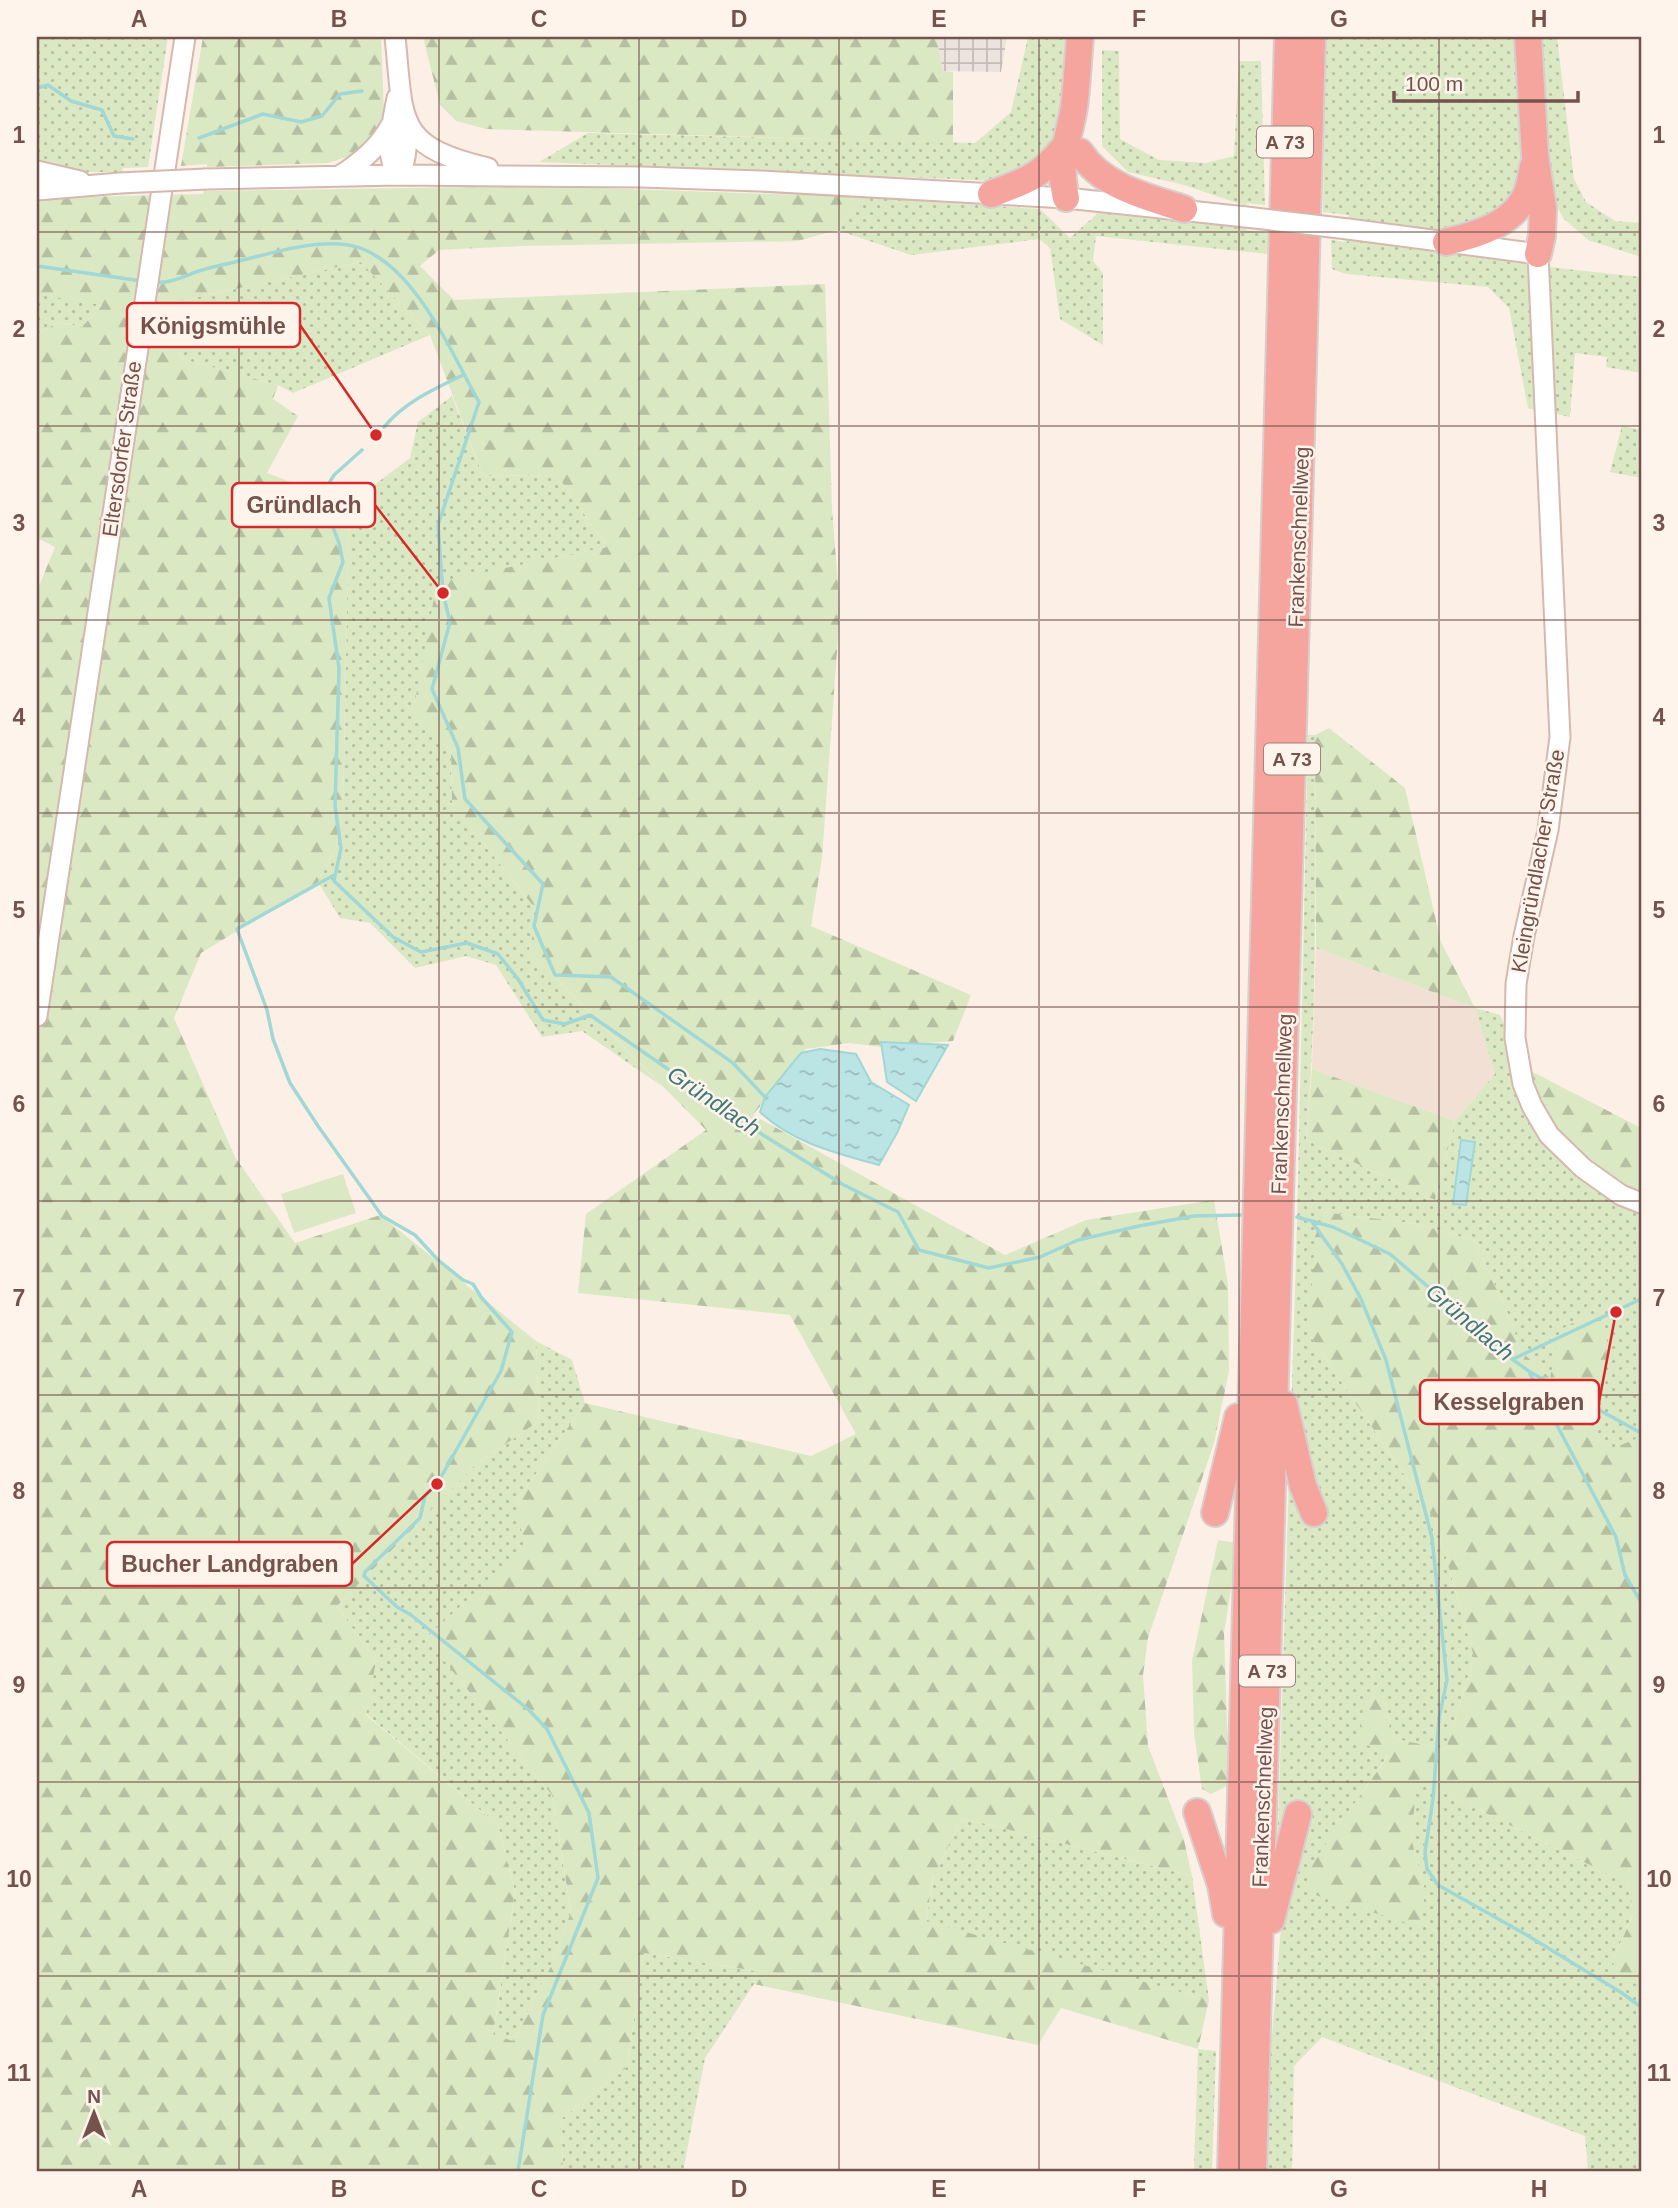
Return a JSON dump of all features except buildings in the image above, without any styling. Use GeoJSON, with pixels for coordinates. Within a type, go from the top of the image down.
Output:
{"type":"FeatureCollection","features":[{"type":"Feature","properties":{"kind":"highway"},"geometry":{"type":"LineString","coordinates":[[1069,198],[1079,177],[1072,150],[1080,37]]}},
{"type":"Feature","properties":{"kind":"highway","name":"Frankenschnellweg"},"geometry":{"type":"LineString","coordinates":[[1263,1352],[1311,73],[1294,37]]}},
{"type":"Feature","properties":{"kind":"highway","name":"Frankenschnellweg"},"geometry":{"type":"LineString","coordinates":[[1231,2171],[1246,1977],[1294,37]]}},
{"type":"Feature","properties":{"kind":"highway"},"geometry":{"type":"LineString","coordinates":[[1311,73],[1320,37]]}},
{"type":"Feature","properties":{"kind":"highway"},"geometry":{"type":"LineString","coordinates":[[1528,37],[1535,155],[1543,209],[1542,236],[1535,253]]}},
{"type":"Feature","properties":{"kind":"highway"},"geometry":{"type":"LineString","coordinates":[[991,194],[1033,178],[1072,150]]}},
{"type":"Feature","properties":{"kind":"highway"},"geometry":{"type":"LineString","coordinates":[[1072,150],[1105,178],[1184,209]]}},
{"type":"Feature","properties":{"kind":"highway"},"geometry":{"type":"LineString","coordinates":[[1535,155],[1526,196],[1527,231],[1535,253]]}},
{"type":"Feature","properties":{"kind":"highway"},"geometry":{"type":"LineString","coordinates":[[1446,242],[1479,234],[1503,221],[1526,196]]}},
{"type":"Feature","properties":{"kind":"highway"},"geometry":{"type":"LineString","coordinates":[[1215,1513],[1234,1439],[1263,1352]]}},
{"type":"Feature","properties":{"kind":"highway"},"geometry":{"type":"LineString","coordinates":[[1263,1352],[1303,1486],[1314,1513]]}},
{"type":"Feature","properties":{"kind":"highway"},"geometry":{"type":"LineString","coordinates":[[1197,1812],[1221,1885],[1246,1977]]}},
{"type":"Feature","properties":{"kind":"highway"},"geometry":{"type":"LineString","coordinates":[[1246,1977],[1272,1913],[1298,1814]]}},
{"type":"Feature","properties":{"kind":"highway","name":"Frankenschnellweg"},"geometry":{"type":"LineString","coordinates":[[1246,1977],[1253,2171]]}},
{"type":"Feature","properties":{"kind":"main road"},"geometry":{"type":"LineString","coordinates":[[395,37],[399,124],[391,161],[398,175]]}},
{"type":"Feature","properties":{"kind":"main road","name":"Eltersdorfer Straße"},"geometry":{"type":"LineString","coordinates":[[37,1016],[185,40]]}},
{"type":"Feature","properties":{"kind":"main road"},"geometry":{"type":"LineString","coordinates":[[341,175],[371,152],[399,124]]}},
{"type":"Feature","properties":{"kind":"main road"},"geometry":{"type":"LineString","coordinates":[[399,124],[445,155],[485,168],[524,175]]}},
{"type":"Feature","properties":{"kind":"main road"},"geometry":{"type":"LineString","coordinates":[[37,172],[95,184]]}},
{"type":"Feature","properties":{"kind":"main road"},"geometry":{"type":"LineString","coordinates":[[37,190],[206,178],[341,175],[524,175],[760,181],[1069,198],[1184,209],[1535,253]]}},
{"type":"Feature","properties":{"kind":"main road","name":"Kleingründlacher Straße"},"geometry":{"type":"LineString","coordinates":[[1535,253],[1560,737],[1548,831],[1516,984],[1515,1038],[1523,1084],[1549,1135],[1583,1168],[1621,1195],[1641,1203]]}},
{"type":"Feature","properties":{"kind":"shaded area"},"geometry":{"type":"Polygon","coordinates":[[[936,37],[1007,37],[1001,72],[943,71],[936,37]]]}},
{"type":"Feature","properties":{"kind":"shaded area"},"geometry":{"type":"Polygon","coordinates":[[[1316,948],[1475,1008],[1495,1074],[1455,1121],[1312,1069],[1316,948]]]}},
{"type":"Feature","properties":{"kind":"green space"},"geometry":{"type":"Polygon","coordinates":[[[37,37],[168,37],[148,167],[123,168],[122,172],[82,172],[37,166],[37,37]]]}},
{"type":"Feature","properties":{"kind":"green space"},"geometry":{"type":"Polygon","coordinates":[[[203,37],[381,37],[384,113],[374,136],[355,154],[328,163],[181,166],[203,37]]]}},
{"type":"Feature","properties":{"kind":"green space"},"geometry":{"type":"Polygon","coordinates":[[[423,37],[936,37],[943,71],[953,72],[953,143],[486,129],[456,121],[440,105],[423,37]]]}},
{"type":"Feature","properties":{"kind":"green space"},"geometry":{"type":"Polygon","coordinates":[[[1028,37],[1073,37],[1064,121],[1050,159],[1002,181],[539,162],[588,133],[975,143],[1011,112],[1028,37]]]}},
{"type":"Feature","properties":{"kind":"green space"},"geometry":{"type":"Polygon","coordinates":[[[1325,37],[1514,37],[1526,157],[1522,180],[1501,214],[1443,230],[1323,212],[1325,37]]]}},
{"type":"Feature","properties":{"kind":"green space"},"geometry":{"type":"Polygon","coordinates":[[[1541,37],[1557,37],[1574,179],[1586,202],[1615,221],[1641,223],[1641,257],[1588,240],[1563,218],[1549,188],[1541,37]]]}},
{"type":"Feature","properties":{"kind":"green space"},"geometry":{"type":"Polygon","coordinates":[[[1102,50],[1119,51],[1120,139],[1159,160],[1206,163],[1234,156],[1239,61],[1261,61],[1265,205],[1247,203],[1246,206],[1184,185],[1128,172],[1102,146],[1102,50]]]}},
{"type":"Feature","properties":{"kind":"green space"},"geometry":{"type":"Polygon","coordinates":[[[540,186],[862,197],[837,230],[798,241],[439,250],[420,266],[454,300],[825,284],[832,509],[840,610],[822,858],[811,926],[971,995],[953,1041],[881,1047],[849,1043],[806,1049],[753,1115],[1005,1255],[1086,1220],[1214,1200],[1228,1284],[1229,1371],[1214,1443],[1148,1638],[1143,1675],[1148,1746],[1184,1840],[1192,1876],[962,1818],[933,1878],[926,1921],[1209,2000],[1198,2049],[1061,2008],[1038,2045],[754,1984],[756,1971],[644,1953],[627,2067],[561,2119],[563,2171],[37,2171],[37,591],[55,547],[37,538],[37,334],[59,322],[82,327],[102,305],[37,294],[37,198],[203,194],[204,191],[540,186]],[[361,262],[174,302],[167,321],[182,359],[278,385],[273,399],[298,416],[267,473],[349,504],[343,809],[339,841],[318,882],[201,953],[174,1018],[235,1157],[295,1243],[380,1215],[536,1341],[539,1421],[474,1466],[337,1606],[376,1662],[366,1715],[498,1825],[515,1892],[493,2035],[513,2041],[551,1966],[571,1912],[552,1795],[426,1638],[524,1548],[517,1501],[585,1403],[811,1456],[856,1434],[790,1315],[578,1293],[586,1214],[706,1130],[529,951],[538,912],[452,804],[451,751],[413,712],[437,582],[607,547],[557,475],[483,476],[430,335],[361,262]]]}},
{"type":"Feature","properties":{"kind":"green space"},"geometry":{"type":"Polygon","coordinates":[[[862,197],[1040,209],[1070,238],[1098,213],[1246,228],[1269,233],[1268,254],[1096,236],[1093,261],[1103,273],[1103,345],[1060,319],[1050,248],[1039,239],[911,255],[837,230],[862,197]]]}},
{"type":"Feature","properties":{"kind":"green space"},"geometry":{"type":"Polygon","coordinates":[[[1331,240],[1641,277],[1641,373],[1606,367],[1607,357],[1575,353],[1570,417],[1528,408],[1509,308],[1488,287],[1346,274],[1332,269],[1331,240]]]}},
{"type":"Feature","properties":{"kind":"green space"},"geometry":{"type":"Polygon","coordinates":[[[361,262],[430,335],[293,393],[278,385],[182,359],[167,320],[174,302],[361,262]]]}},
{"type":"Feature","properties":{"kind":"green space"},"geometry":{"type":"Polygon","coordinates":[[[37,294],[102,305],[82,327],[59,322],[37,334],[37,294]]]}},
{"type":"Feature","properties":{"kind":"green space"},"geometry":{"type":"Polygon","coordinates":[[[452,396],[483,476],[557,475],[607,547],[438,583],[414,712],[451,751],[452,804],[538,912],[529,951],[663,1087],[582,1031],[542,1037],[496,965],[466,956],[415,968],[370,923],[340,918],[318,882],[339,841],[343,809],[349,504],[410,458],[418,422],[452,396]]]}},
{"type":"Feature","properties":{"kind":"green space"},"geometry":{"type":"Polygon","coordinates":[[[1622,426],[1641,430],[1641,478],[1610,472],[1622,426]]]}},
{"type":"Feature","properties":{"kind":"green space"},"geometry":{"type":"Polygon","coordinates":[[[1329,728],[1405,788],[1441,942],[1475,1008],[1316,948],[1315,735],[1329,728]]]}},
{"type":"Feature","properties":{"kind":"green space"},"geometry":{"type":"Polygon","coordinates":[[[1308,735],[1315,735],[1315,887],[1314,988],[1306,1140],[1435,1200],[1455,1121],[1495,1074],[1475,1008],[1500,1015],[1525,1068],[1596,1172],[1641,1192],[1641,1437],[1611,1450],[1578,1417],[1560,1330],[1551,1379],[1519,1349],[1513,1325],[1475,1241],[1418,1224],[1324,1212],[1309,1334],[1436,1522],[1474,1657],[1446,1749],[1395,1739],[1382,1695],[1388,1755],[1310,1868],[1425,1890],[1411,1839],[1416,1781],[1628,1884],[1633,1914],[1612,1962],[1641,1986],[1641,2171],[1588,2171],[1585,2136],[1322,2037],[1294,2066],[1292,2171],[1267,2171],[1270,2059],[1283,1904],[1277,1857],[1297,1226],[1308,735]]]}},
{"type":"Feature","properties":{"kind":"green space"},"geometry":{"type":"Polygon","coordinates":[[[1525,1068],[1641,1128],[1641,1192],[1596,1172],[1551,1128],[1525,1068]]]}},
{"type":"Feature","properties":{"kind":"green space"},"geometry":{"type":"Polygon","coordinates":[[[1312,1069],[1455,1121],[1435,1200],[1306,1140],[1312,1069]]]}},
{"type":"Feature","properties":{"kind":"green space"},"geometry":{"type":"Polygon","coordinates":[[[343,1174],[356,1213],[294,1233],[281,1194],[343,1174]]]}},
{"type":"Feature","properties":{"kind":"green space"},"geometry":{"type":"Polygon","coordinates":[[[1324,1212],[1418,1224],[1475,1241],[1513,1325],[1519,1349],[1550,1378],[1560,1330],[1588,1315],[1607,1337],[1606,1379],[1578,1417],[1611,1449],[1641,1437],[1641,1986],[1627,1981],[1612,1962],[1633,1915],[1628,1884],[1449,1795],[1417,1782],[1411,1838],[1425,1890],[1421,1927],[1309,1893],[1309,1868],[1388,1756],[1358,1740],[1365,1696],[1382,1695],[1395,1739],[1446,1749],[1474,1657],[1436,1522],[1309,1334],[1315,1237],[1324,1212]]]}},
{"type":"Feature","properties":{"kind":"green space"},"geometry":{"type":"Polygon","coordinates":[[[536,1341],[572,1360],[585,1403],[517,1501],[525,1548],[426,1638],[552,1795],[571,1912],[551,1966],[513,2041],[493,2036],[515,1892],[498,1825],[366,1714],[376,1662],[337,1606],[474,1466],[539,1421],[536,1341]]]}},
{"type":"Feature","properties":{"kind":"green space"},"geometry":{"type":"Polygon","coordinates":[[[1218,1540],[1238,1543],[1224,1633],[1229,1785],[1211,1794],[1202,1789],[1194,1733],[1192,1661],[1218,1540]]]}},
{"type":"Feature","properties":{"kind":"green space"},"geometry":{"type":"Polygon","coordinates":[[[962,1818],[1192,1876],[1209,2000],[926,1922],[933,1878],[962,1818]]]}},
{"type":"Feature","properties":{"kind":"green space"},"geometry":{"type":"Polygon","coordinates":[[[644,1953],[756,1971],[754,1984],[705,2058],[683,2171],[563,2171],[561,2119],[627,2067],[644,1953]]]}},
{"type":"Feature","properties":{"kind":"green space"},"geometry":{"type":"Polygon","coordinates":[[[1198,2049],[1216,2051],[1212,2171],[1194,2171],[1198,2049]]]}},
{"type":"Feature","properties":{"kind":"water"},"geometry":{"type":"Polygon","coordinates":[[[881,1042],[948,1045],[916,1101],[887,1082],[881,1042]]]}},
{"type":"Feature","properties":{"kind":"water"},"geometry":{"type":"Polygon","coordinates":[[[820,1049],[856,1054],[871,1082],[909,1105],[879,1165],[801,1139],[786,1132],[760,1112],[765,1097],[801,1053],[820,1049]]]}},
{"type":"Feature","properties":{"kind":"water"},"geometry":{"type":"Polygon","coordinates":[[[1461,1140],[1475,1142],[1466,1205],[1453,1204],[1461,1140]]]}},
{"type":"Feature","properties":{"kind":"waterway"},"geometry":{"type":"LineString","coordinates":[[37,88],[48,85],[71,101],[102,110],[114,136],[133,139]]}},
{"type":"Feature","properties":{"kind":"waterway"},"geometry":{"type":"LineString","coordinates":[[199,138],[263,114],[301,122],[322,116],[340,94],[362,91]]}},
{"type":"Feature","properties":{"kind":"waterway","name":"Gründlach"},"geometry":{"type":"LineString","coordinates":[[153,282],[171,281],[208,268],[287,249],[340,244],[364,250],[386,263],[424,305],[479,402],[438,525],[443,593],[450,622],[432,689],[458,748],[465,799],[543,884],[534,926],[555,975],[611,977],[733,1063],[765,1097]]}},
{"type":"Feature","properties":{"kind":"waterway","name":"Gründlach"},"geometry":{"type":"LineString","coordinates":[[37,266],[142,281]]}},
{"type":"Feature","properties":{"kind":"waterway","name":"Gründlach"},"geometry":{"type":"LineString","coordinates":[[384,427],[411,403],[463,375]]}},
{"type":"Feature","properties":{"kind":"waterway","name":"Gründlach"},"geometry":{"type":"LineString","coordinates":[[362,450],[334,475],[328,485],[324,504],[339,543],[343,562],[329,598],[339,668],[335,806],[341,848],[334,881],[393,937],[421,952],[467,943],[498,954],[518,979],[543,1020],[565,1024],[590,1015],[763,1135],[842,1184],[898,1212],[919,1250],[989,1268],[1040,1257],[1078,1240],[1139,1226],[1194,1216],[1241,1215]]}},
{"type":"Feature","properties":{"kind":"waterway"},"geometry":{"type":"LineString","coordinates":[[334,875],[237,929],[290,1083],[382,1216],[415,1235],[438,1260],[463,1280],[473,1284],[512,1332],[501,1371],[437,1484],[425,1496],[420,1518],[364,1576],[397,1607],[411,1615],[529,1710],[547,1729],[589,1813],[598,1878],[543,2015],[518,2171]]}},
{"type":"Feature","properties":{"kind":"waterway","name":"Gründlach"},"geometry":{"type":"LineString","coordinates":[[1297,1217],[1333,1227],[1390,1254],[1530,1372],[1641,1433]]}},
{"type":"Feature","properties":{"kind":"waterway"},"geometry":{"type":"LineString","coordinates":[[1312,1222],[1342,1264],[1361,1299],[1386,1360],[1432,1538],[1447,1680],[1439,1718],[1433,1799],[1425,1852],[1427,1869],[1438,1885],[1525,1934],[1641,2007]]}},
{"type":"Feature","properties":{"kind":"waterway"},"geometry":{"type":"LineString","coordinates":[[1513,1359],[1641,1299]]}},
{"type":"Feature","properties":{"kind":"waterway"},"geometry":{"type":"LineString","coordinates":[[1530,1374],[1616,1537],[1625,1575],[1641,1602]]}},
{"type":"Feature","properties":{"kind":"place","name":"Königsmühle"},"geometry":{"type":"Point","coordinates":[376,435]}},
{"type":"Feature","properties":{"kind":"place","name":"Gründlach"},"geometry":{"type":"Point","coordinates":[443,593]}},
{"type":"Feature","properties":{"kind":"place","name":"Kesselgraben"},"geometry":{"type":"Point","coordinates":[1616,1312]}},
{"type":"Feature","properties":{"kind":"place","name":"Bucher Landgraben"},"geometry":{"type":"Point","coordinates":[437,1484]}}]}
